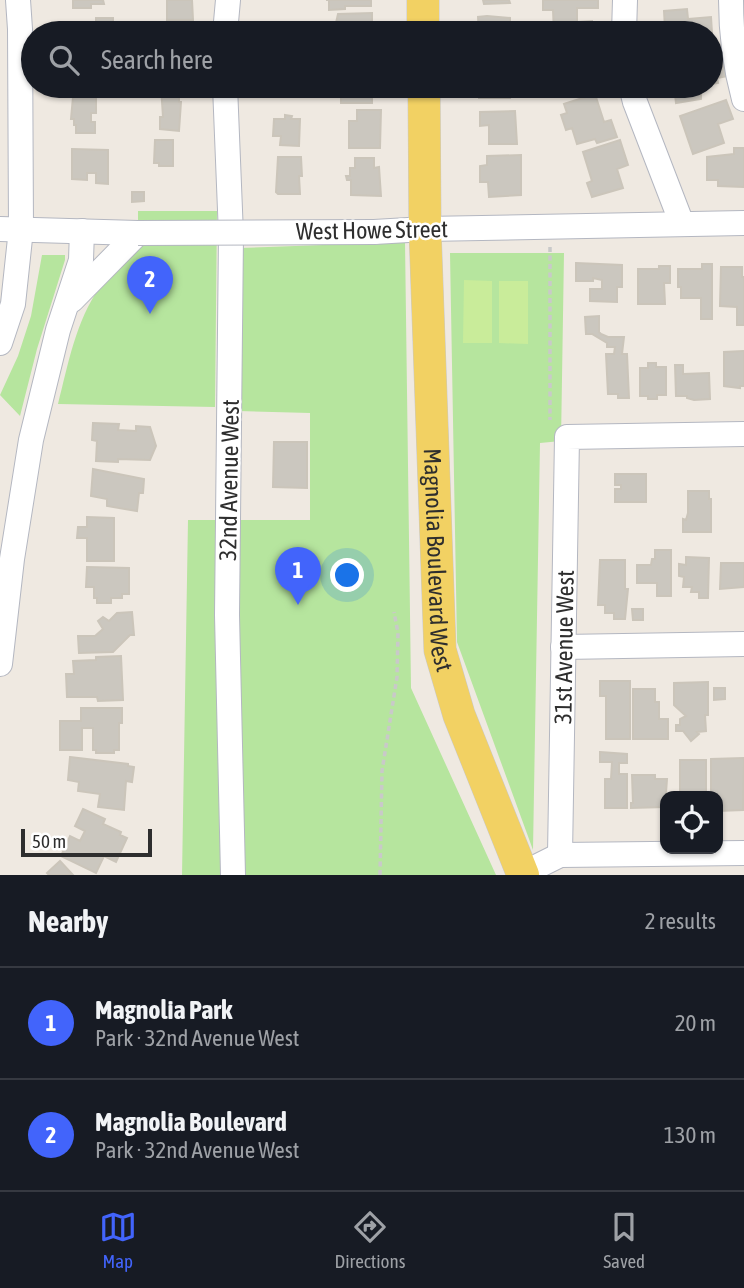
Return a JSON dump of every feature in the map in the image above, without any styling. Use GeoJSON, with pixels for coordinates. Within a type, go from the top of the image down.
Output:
{"type":"FeatureCollection","features":[{"type":"Feature","properties":{"kind":"main road"},"geometry":{"type":"LineString","coordinates":[[423,0],[423,21]]}},
{"type":"Feature","properties":{"kind":"main road","name":"Magnolia Boulevard West"},"geometry":{"type":"LineString","coordinates":[[424,98],[425,229],[440,650],[459,715],[522,874]]}},
{"type":"Feature","properties":{"kind":"street"},"geometry":{"type":"LineString","coordinates":[[0,342],[13,304],[10,229],[20,29],[18,0]]}},
{"type":"Feature","properties":{"kind":"street"},"geometry":{"type":"LineString","coordinates":[[226,21],[228,0]]}},
{"type":"Feature","properties":{"kind":"street"},"geometry":{"type":"LineString","coordinates":[[624,21],[625,0]]}},
{"type":"Feature","properties":{"kind":"street"},"geometry":{"type":"LineString","coordinates":[[731,0],[733,54],[744,99]]}},
{"type":"Feature","properties":{"kind":"street","name":"32nd Avenue West"},"geometry":{"type":"LineString","coordinates":[[225,98],[231,235],[227,615],[233,875]]}},
{"type":"Feature","properties":{"kind":"street"},"geometry":{"type":"LineString","coordinates":[[634,98],[682,224]]}},
{"type":"Feature","properties":{"kind":"street","name":"West Howe Street"},"geometry":{"type":"LineString","coordinates":[[10,229],[138,233],[374,232],[744,223]]}},
{"type":"Feature","properties":{"kind":"street"},"geometry":{"type":"LineString","coordinates":[[0,664],[12,559],[29,452],[45,382],[81,260],[82,231]]}},
{"type":"Feature","properties":{"kind":"street"},"geometry":{"type":"LineString","coordinates":[[65,309],[138,233]]}},
{"type":"Feature","properties":{"kind":"street"},"geometry":{"type":"LineString","coordinates":[[558,429],[744,434]]}},
{"type":"Feature","properties":{"kind":"street","name":"31st Avenue West"},"geometry":{"type":"LineString","coordinates":[[558,429],[563,647],[560,855]]}},
{"type":"Feature","properties":{"kind":"street"},"geometry":{"type":"LineString","coordinates":[[563,647],[744,644]]}},
{"type":"Feature","properties":{"kind":"street"},"geometry":{"type":"LineString","coordinates":[[522,874],[560,855],[744,853]]}},
{"type":"Feature","properties":{"kind":"path"},"geometry":{"type":"LineString","coordinates":[[550,240],[558,429]]}},
{"type":"Feature","properties":{"kind":"path"},"geometry":{"type":"LineString","coordinates":[[380,875],[382,771],[397,664],[398,633],[394,612]]}},
{"type":"Feature","properties":{"kind":"green space"},"geometry":{"type":"Polygon","coordinates":[[[138,211],[217,211],[215,407],[58,404],[74,343],[92,300],[108,277],[138,248],[138,211]]]}},
{"type":"Feature","properties":{"kind":"green space"},"geometry":{"type":"Polygon","coordinates":[[[405,242],[411,688],[496,875],[182,875],[188,520],[310,520],[310,413],[238,411],[240,248],[405,242]]]}},
{"type":"Feature","properties":{"kind":"green space"},"geometry":{"type":"Polygon","coordinates":[[[450,253],[564,253],[561,441],[540,443],[533,850],[457,642],[450,253]]]}},
{"type":"Feature","properties":{"kind":"green space"},"geometry":{"type":"Polygon","coordinates":[[[42,255],[65,255],[65,260],[37,349],[20,416],[0,395],[18,356],[31,316],[42,255]]]}},
{"type":"Feature","properties":{"kind":"green space"},"geometry":{"type":"Polygon","coordinates":[[[464,280],[492,281],[492,343],[463,343],[464,280]]]}},
{"type":"Feature","properties":{"kind":"green space"},"geometry":{"type":"Polygon","coordinates":[[[499,281],[528,281],[528,344],[499,343],[499,281]]]}},
{"type":"Feature","properties":{"kind":"building"},"geometry":{"type":"Polygon","coordinates":[[[73,0],[103,0],[104,4],[91,4],[91,8],[73,8],[73,0]]]}},
{"type":"Feature","properties":{"kind":"building"},"geometry":{"type":"Polygon","coordinates":[[[167,0],[192,0],[193,20],[167,20],[167,0]]]}},
{"type":"Feature","properties":{"kind":"building"},"geometry":{"type":"Polygon","coordinates":[[[329,0],[371,0],[371,6],[345,6],[345,9],[329,10],[329,0]]]}},
{"type":"Feature","properties":{"kind":"building"},"geometry":{"type":"Polygon","coordinates":[[[483,0],[509,0],[510,3],[484,4],[483,0]]]}},
{"type":"Feature","properties":{"kind":"building"},"geometry":{"type":"Polygon","coordinates":[[[543,0],[598,0],[598,8],[577,8],[577,21],[553,21],[553,10],[543,10],[543,0]]]}},
{"type":"Feature","properties":{"kind":"building"},"geometry":{"type":"Polygon","coordinates":[[[687,9],[688,19],[711,17],[711,21],[665,21],[664,11],[687,9]]]}},
{"type":"Feature","properties":{"kind":"building"},"geometry":{"type":"Polygon","coordinates":[[[372,13],[372,21],[336,21],[338,14],[372,13]]]}},
{"type":"Feature","properties":{"kind":"building"},"geometry":{"type":"Polygon","coordinates":[[[478,17],[510,18],[510,21],[478,21],[478,17]]]}},
{"type":"Feature","properties":{"kind":"building"},"geometry":{"type":"Polygon","coordinates":[[[96,18],[113,18],[113,21],[96,21],[96,18]]]}},
{"type":"Feature","properties":{"kind":"building"},"geometry":{"type":"Polygon","coordinates":[[[723,52],[728,76],[723,77],[723,52]]]}},
{"type":"Feature","properties":{"kind":"building"},"geometry":{"type":"Polygon","coordinates":[[[73,98],[96,98],[96,113],[91,113],[91,122],[95,122],[95,133],[76,133],[74,119],[71,119],[73,98]]]}},
{"type":"Feature","properties":{"kind":"building"},"geometry":{"type":"Polygon","coordinates":[[[162,98],[179,98],[179,131],[160,129],[160,117],[163,117],[162,98]]]}},
{"type":"Feature","properties":{"kind":"building"},"geometry":{"type":"Polygon","coordinates":[[[341,98],[372,98],[372,103],[341,103],[341,98]]]}},
{"type":"Feature","properties":{"kind":"building"},"geometry":{"type":"Polygon","coordinates":[[[583,98],[596,98],[604,122],[611,120],[617,137],[597,143],[595,139],[577,144],[572,128],[566,130],[561,115],[567,113],[564,104],[583,98]]]}},
{"type":"Feature","properties":{"kind":"building"},"geometry":{"type":"Polygon","coordinates":[[[675,98],[701,98],[701,99],[676,103],[675,98]]]}},
{"type":"Feature","properties":{"kind":"building"},"geometry":{"type":"Polygon","coordinates":[[[726,100],[733,119],[718,124],[724,143],[693,154],[680,116],[726,100]]]}},
{"type":"Feature","properties":{"kind":"building"},"geometry":{"type":"Polygon","coordinates":[[[357,110],[381,110],[380,148],[349,148],[349,121],[357,121],[357,110]]]}},
{"type":"Feature","properties":{"kind":"building"},"geometry":{"type":"Polygon","coordinates":[[[515,111],[517,144],[489,144],[489,125],[480,126],[480,112],[515,111]]]}},
{"type":"Feature","properties":{"kind":"building"},"geometry":{"type":"Polygon","coordinates":[[[285,115],[292,116],[291,119],[300,119],[299,146],[280,145],[281,136],[273,136],[274,119],[285,119],[285,115]]]}},
{"type":"Feature","properties":{"kind":"building"},"geometry":{"type":"Polygon","coordinates":[[[155,140],[173,140],[173,166],[159,166],[159,163],[154,163],[155,140]]]}},
{"type":"Feature","properties":{"kind":"building"},"geometry":{"type":"Polygon","coordinates":[[[620,140],[628,165],[617,169],[623,188],[592,197],[587,183],[592,181],[583,152],[620,140]]]}},
{"type":"Feature","properties":{"kind":"building"},"geometry":{"type":"Polygon","coordinates":[[[734,148],[744,148],[744,187],[718,186],[718,180],[707,180],[707,157],[734,154],[734,148]]]}},
{"type":"Feature","properties":{"kind":"building"},"geometry":{"type":"Polygon","coordinates":[[[72,149],[108,150],[108,184],[96,183],[96,173],[87,173],[87,180],[72,179],[72,149]]]}},
{"type":"Feature","properties":{"kind":"building"},"geometry":{"type":"Polygon","coordinates":[[[521,155],[521,195],[489,197],[488,182],[480,182],[480,166],[487,165],[487,156],[521,155]]]}},
{"type":"Feature","properties":{"kind":"building"},"geometry":{"type":"Polygon","coordinates":[[[278,157],[301,157],[300,194],[276,192],[278,157]]]}},
{"type":"Feature","properties":{"kind":"building"},"geometry":{"type":"Polygon","coordinates":[[[355,158],[374,158],[374,168],[379,167],[381,196],[351,195],[351,180],[347,180],[346,176],[350,176],[350,168],[355,168],[355,158]]]}},
{"type":"Feature","properties":{"kind":"building"},"geometry":{"type":"Polygon","coordinates":[[[132,192],[144,192],[144,201],[132,202],[132,192]]]}},
{"type":"Feature","properties":{"kind":"building"},"geometry":{"type":"Polygon","coordinates":[[[576,263],[622,265],[622,287],[617,287],[617,302],[590,301],[590,289],[602,289],[602,280],[593,278],[593,281],[576,281],[576,263]]]}},
{"type":"Feature","properties":{"kind":"building"},"geometry":{"type":"Polygon","coordinates":[[[702,264],[712,264],[712,319],[701,319],[701,298],[681,298],[681,287],[678,287],[678,269],[702,269],[702,264]]]}},
{"type":"Feature","properties":{"kind":"building"},"geometry":{"type":"Polygon","coordinates":[[[659,266],[670,266],[670,283],[664,283],[665,304],[638,304],[638,269],[659,269],[659,266]]]}},
{"type":"Feature","properties":{"kind":"building"},"geometry":{"type":"Polygon","coordinates":[[[721,267],[742,267],[744,325],[737,325],[737,307],[720,306],[721,267]]]}},
{"type":"Feature","properties":{"kind":"building"},"geometry":{"type":"Polygon","coordinates":[[[599,316],[601,334],[624,337],[622,354],[627,354],[629,398],[608,394],[606,354],[614,354],[615,347],[607,347],[607,343],[592,334],[586,334],[585,317],[599,316]]]}},
{"type":"Feature","properties":{"kind":"building"},"geometry":{"type":"Polygon","coordinates":[[[744,351],[744,386],[724,386],[724,352],[744,351]]]}},
{"type":"Feature","properties":{"kind":"building"},"geometry":{"type":"Polygon","coordinates":[[[648,363],[656,363],[656,367],[666,367],[666,395],[657,395],[657,399],[640,396],[640,368],[648,368],[648,363]]]}},
{"type":"Feature","properties":{"kind":"building"},"geometry":{"type":"Polygon","coordinates":[[[675,365],[683,365],[683,374],[709,373],[710,399],[694,400],[687,396],[676,396],[675,365]]]}},
{"type":"Feature","properties":{"kind":"building"},"geometry":{"type":"Polygon","coordinates":[[[93,423],[119,424],[118,430],[136,431],[136,426],[150,427],[156,446],[150,460],[96,461],[97,441],[92,440],[93,423]]]}},
{"type":"Feature","properties":{"kind":"building"},"geometry":{"type":"Polygon","coordinates":[[[274,442],[307,442],[307,488],[273,487],[274,442]]]}},
{"type":"Feature","properties":{"kind":"building"},"geometry":{"type":"Polygon","coordinates":[[[93,469],[144,479],[137,511],[107,506],[107,499],[91,496],[93,469]]]}},
{"type":"Feature","properties":{"kind":"building"},"geometry":{"type":"Polygon","coordinates":[[[615,474],[646,474],[646,502],[615,502],[615,489],[621,489],[621,485],[615,485],[615,474]]]}},
{"type":"Feature","properties":{"kind":"building"},"geometry":{"type":"Polygon","coordinates":[[[688,491],[709,491],[711,532],[683,532],[683,519],[686,520],[688,513],[688,491]]]}},
{"type":"Feature","properties":{"kind":"building"},"geometry":{"type":"Polygon","coordinates":[[[87,517],[114,518],[114,561],[87,561],[87,538],[77,538],[78,527],[87,527],[87,517]]]}},
{"type":"Feature","properties":{"kind":"building"},"geometry":{"type":"Polygon","coordinates":[[[655,550],[671,550],[671,596],[657,596],[657,583],[637,583],[637,565],[651,565],[652,559],[655,559],[655,550]]]}},
{"type":"Feature","properties":{"kind":"building"},"geometry":{"type":"Polygon","coordinates":[[[686,557],[709,558],[708,598],[699,598],[699,592],[691,592],[692,587],[683,587],[684,577],[679,576],[679,564],[686,565],[686,557]]]}},
{"type":"Feature","properties":{"kind":"building"},"geometry":{"type":"Polygon","coordinates":[[[600,560],[625,560],[625,589],[628,589],[625,619],[614,619],[614,613],[605,613],[605,605],[598,605],[600,560]]]}},
{"type":"Feature","properties":{"kind":"building"},"geometry":{"type":"Polygon","coordinates":[[[721,563],[744,563],[744,587],[720,589],[721,563]]]}},
{"type":"Feature","properties":{"kind":"building"},"geometry":{"type":"Polygon","coordinates":[[[87,567],[129,568],[129,594],[122,594],[122,598],[111,598],[111,603],[97,603],[94,587],[86,587],[87,567]]]}},
{"type":"Feature","properties":{"kind":"building"},"geometry":{"type":"Polygon","coordinates":[[[632,609],[643,609],[643,620],[633,620],[632,609]]]}},
{"type":"Feature","properties":{"kind":"building"},"geometry":{"type":"Polygon","coordinates":[[[132,612],[134,635],[130,635],[113,652],[79,653],[78,636],[95,636],[103,629],[98,621],[103,617],[109,621],[117,613],[132,612]]]}},
{"type":"Feature","properties":{"kind":"building"},"geometry":{"type":"Polygon","coordinates":[[[121,656],[123,700],[98,701],[97,697],[67,697],[66,674],[74,674],[73,661],[121,656]]]}},
{"type":"Feature","properties":{"kind":"building"},"geometry":{"type":"Polygon","coordinates":[[[600,681],[630,681],[630,739],[606,739],[606,696],[600,696],[600,681]]]}},
{"type":"Feature","properties":{"kind":"building"},"geometry":{"type":"Polygon","coordinates":[[[708,682],[706,731],[697,732],[699,734],[691,741],[683,731],[676,731],[680,719],[686,716],[674,705],[674,683],[708,682]]]}},
{"type":"Feature","properties":{"kind":"building"},"geometry":{"type":"Polygon","coordinates":[[[714,688],[725,688],[725,699],[714,700],[714,688]]]}},
{"type":"Feature","properties":{"kind":"building"},"geometry":{"type":"Polygon","coordinates":[[[633,689],[655,689],[655,702],[659,702],[659,719],[668,719],[668,739],[633,739],[633,689]]]}},
{"type":"Feature","properties":{"kind":"building"},"geometry":{"type":"Polygon","coordinates":[[[81,708],[122,708],[119,750],[114,750],[114,753],[96,753],[96,750],[93,750],[93,728],[82,728],[82,750],[60,750],[60,721],[81,721],[81,708]]]}},
{"type":"Feature","properties":{"kind":"building"},"geometry":{"type":"Polygon","coordinates":[[[600,752],[627,754],[627,763],[619,763],[619,774],[627,774],[627,808],[605,808],[605,779],[611,779],[612,762],[600,762],[600,752]]]}},
{"type":"Feature","properties":{"kind":"building"},"geometry":{"type":"Polygon","coordinates":[[[70,757],[134,767],[132,782],[126,781],[124,810],[98,807],[100,794],[78,791],[79,782],[68,780],[70,757]]]}},
{"type":"Feature","properties":{"kind":"building"},"geometry":{"type":"Polygon","coordinates":[[[744,758],[743,810],[723,811],[723,791],[711,791],[711,759],[744,758]]]}},
{"type":"Feature","properties":{"kind":"building"},"geometry":{"type":"Polygon","coordinates":[[[680,760],[706,760],[706,791],[680,791],[680,760]]]}},
{"type":"Feature","properties":{"kind":"building"},"geometry":{"type":"Polygon","coordinates":[[[632,775],[655,775],[655,779],[667,779],[666,791],[660,791],[660,807],[631,808],[632,775]]]}},
{"type":"Feature","properties":{"kind":"building"},"geometry":{"type":"Polygon","coordinates":[[[83,809],[105,819],[103,824],[121,832],[120,835],[127,838],[116,862],[104,856],[96,873],[61,856],[70,836],[80,841],[85,831],[75,826],[83,809]]]}},
{"type":"Feature","properties":{"kind":"building"},"geometry":{"type":"Polygon","coordinates":[[[60,861],[73,875],[47,873],[60,861]]]}},
{"type":"Feature","properties":{"kind":"place","name":"Magnolia Boulevard"},"geometry":{"type":"Point","coordinates":[150,314]}},
{"type":"Feature","properties":{"kind":"place","name":"Magnolia Park"},"geometry":{"type":"Point","coordinates":[298,605]}}]}
